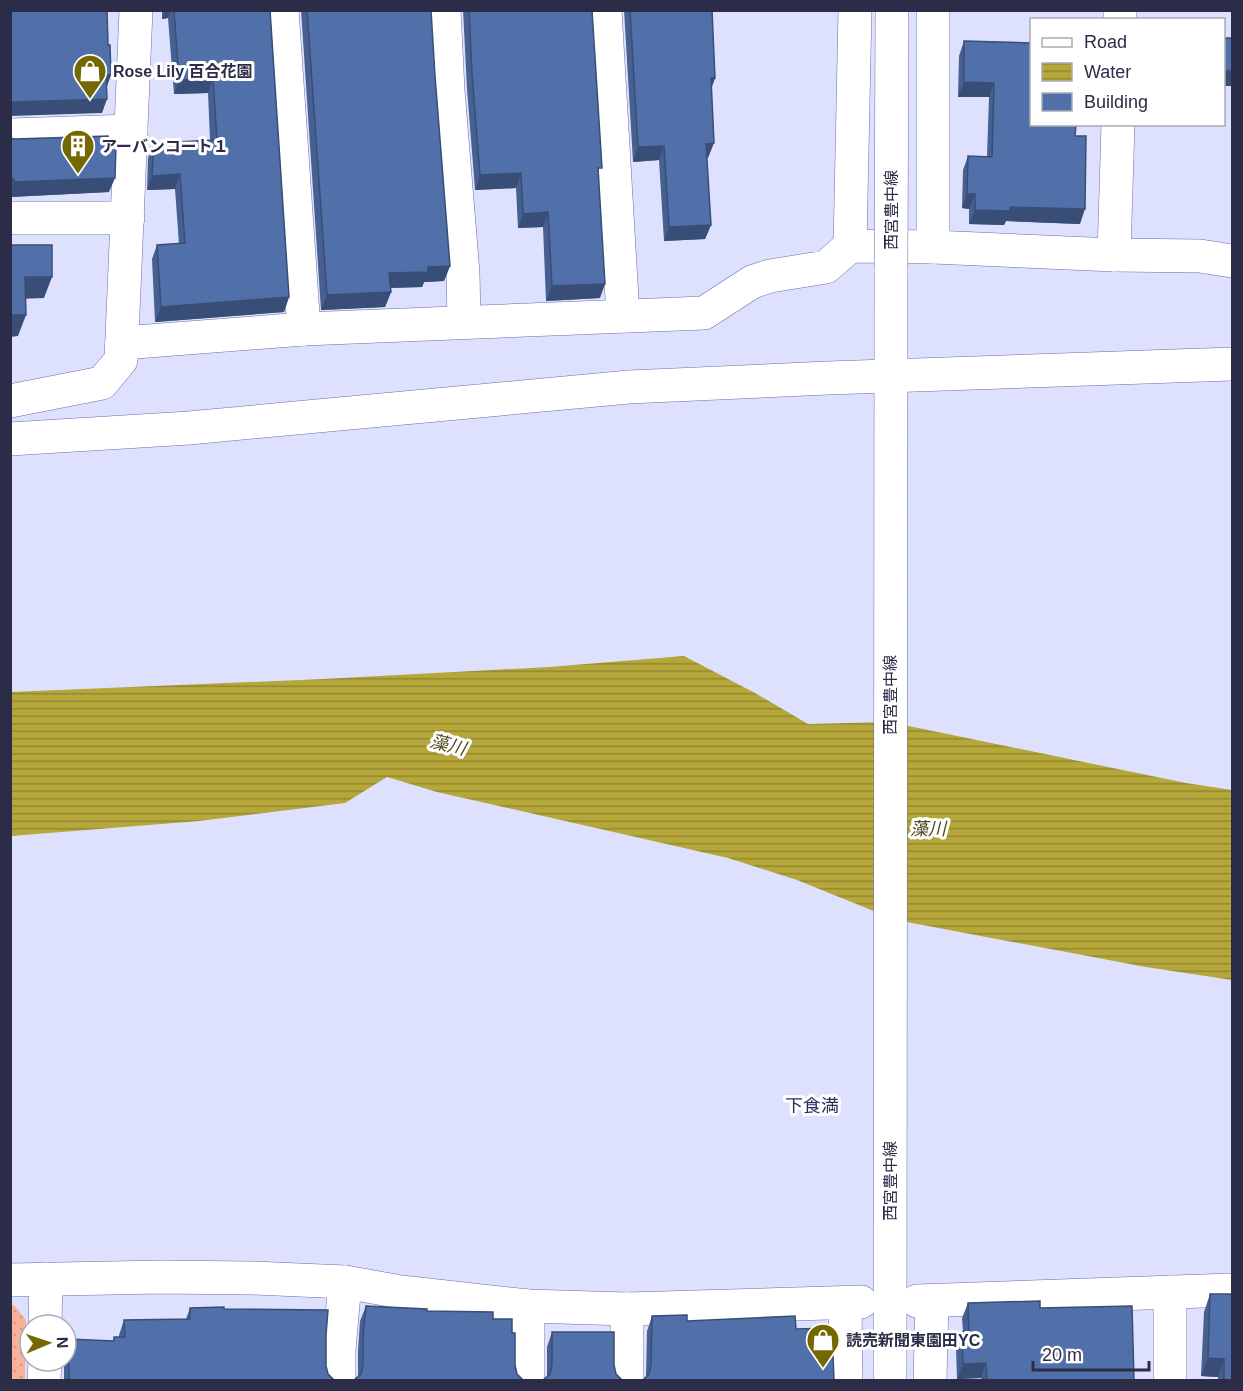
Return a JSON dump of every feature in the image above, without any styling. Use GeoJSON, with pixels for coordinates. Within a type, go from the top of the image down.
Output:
{"type":"FeatureCollection","features":[{"type":"Feature","properties":{"kind":"street"},"geometry":{"type":"LineString","coordinates":[[10,401],[102,383],[121,360],[136,10]]}},
{"type":"Feature","properties":{"kind":"street"},"geometry":{"type":"LineString","coordinates":[[282,10],[304,329]]}},
{"type":"Feature","properties":{"kind":"street"},"geometry":{"type":"LineString","coordinates":[[444,10],[463,273],[464,321]]}},
{"type":"Feature","properties":{"kind":"street"},"geometry":{"type":"LineString","coordinates":[[605,10],[623,316]]}},
{"type":"Feature","properties":{"kind":"street"},"geometry":{"type":"LineString","coordinates":[[850,246],[855,10]]}},
{"type":"Feature","properties":{"kind":"street","name":"西宮豊中線"},"geometry":{"type":"LineString","coordinates":[[890,1380],[892,10]]}},
{"type":"Feature","properties":{"kind":"street"},"geometry":{"type":"LineString","coordinates":[[933,10],[933,247]]}},
{"type":"Feature","properties":{"kind":"street"},"geometry":{"type":"LineString","coordinates":[[1114,255],[1118,126]]}},
{"type":"Feature","properties":{"kind":"street"},"geometry":{"type":"LineString","coordinates":[[10,135],[131,131]]}},
{"type":"Feature","properties":{"kind":"street"},"geometry":{"type":"LineString","coordinates":[[10,218],[128,218]]}},
{"type":"Feature","properties":{"kind":"street"},"geometry":{"type":"LineString","coordinates":[[122,343],[304,329],[704,313],[752,282],[771,276],[826,267],[850,246],[1200,256],[1233,261]]}},
{"type":"Feature","properties":{"kind":"street"},"geometry":{"type":"LineString","coordinates":[[10,439],[189,428],[629,387],[1233,364]]}},
{"type":"Feature","properties":{"kind":"street"},"geometry":{"type":"LineString","coordinates":[[10,1280],[240,1278],[345,1282],[401,1292],[528,1306],[627,1309],[853,1303],[846,1380]]}},
{"type":"Feature","properties":{"kind":"street"},"geometry":{"type":"LineString","coordinates":[[45,1313],[46,1279]]}},
{"type":"Feature","properties":{"kind":"street"},"geometry":{"type":"LineString","coordinates":[[339,1380],[339,1350],[345,1282]]}},
{"type":"Feature","properties":{"kind":"street"},"geometry":{"type":"LineString","coordinates":[[930,1380],[924,1301],[1233,1290]]}},
{"type":"Feature","properties":{"kind":"street"},"geometry":{"type":"LineString","coordinates":[[1170,1292],[1170,1380]]}},
{"type":"Feature","properties":{"kind":"street"},"geometry":{"type":"LineString","coordinates":[[528,1306],[528,1380]]}},
{"type":"Feature","properties":{"kind":"street"},"geometry":{"type":"LineString","coordinates":[[627,1309],[627,1380]]}},
{"type":"Feature","properties":{"kind":"shaded area"},"geometry":{"type":"Polygon","coordinates":[[[11,1305],[14,1305],[20,1313],[18,1313],[18,1373],[25,1373],[25,1380],[11,1380],[11,1305]]]}},
{"type":"Feature","properties":{"kind":"water","name":"藻川"},"geometry":{"type":"Polygon","coordinates":[[[684,656],[808,724],[889,722],[1186,783],[1232,790],[1232,980],[1146,967],[896,920],[797,880],[728,858],[437,792],[387,777],[345,803],[199,821],[11,836],[11,692],[549,667],[684,656]]]}},
{"type":"Feature","properties":{"kind":"building"},"geometry":{"type":"Polygon","coordinates":[[[10,10],[107,10],[111,75],[106,75],[107,99],[10,103],[10,10]]]}},
{"type":"Feature","properties":{"kind":"building"},"geometry":{"type":"Polygon","coordinates":[[[174,10],[270,10],[289,297],[161,307],[157,245],[185,243],[180,174],[152,176],[154,143],[217,140],[213,78],[179,80],[174,10]]]}},
{"type":"Feature","properties":{"kind":"building"},"geometry":{"type":"Polygon","coordinates":[[[307,10],[431,10],[450,266],[428,267],[428,272],[389,273],[391,292],[327,295],[307,10]]]}},
{"type":"Feature","properties":{"kind":"building"},"geometry":{"type":"Polygon","coordinates":[[[469,10],[592,10],[602,168],[598,168],[605,284],[552,286],[548,212],[523,214],[521,173],[480,175],[469,10]]]}},
{"type":"Feature","properties":{"kind":"building"},"geometry":{"type":"Polygon","coordinates":[[[630,10],[712,10],[715,78],[711,78],[714,143],[706,144],[711,225],[669,227],[664,146],[638,147],[630,10]]]}},
{"type":"Feature","properties":{"kind":"building"},"geometry":{"type":"Polygon","coordinates":[[[1225,38],[1233,38],[1233,71],[1225,71],[1225,38]]]}},
{"type":"Feature","properties":{"kind":"building"},"geometry":{"type":"Polygon","coordinates":[[[964,41],[1030,43],[1030,126],[1076,126],[1075,136],[1086,136],[1085,209],[1010,207],[1010,211],[975,210],[975,194],[967,194],[968,156],[992,157],[994,83],[964,82],[964,41]]]}},
{"type":"Feature","properties":{"kind":"building"},"geometry":{"type":"Polygon","coordinates":[[[108,136],[109,146],[116,145],[115,178],[14,182],[14,179],[10,179],[10,138],[108,136]]]}},
{"type":"Feature","properties":{"kind":"building"},"geometry":{"type":"Polygon","coordinates":[[[10,245],[52,245],[52,277],[25,277],[26,315],[10,315],[10,245]]]}},
{"type":"Feature","properties":{"kind":"building"},"geometry":{"type":"Polygon","coordinates":[[[1210,1294],[1233,1294],[1233,1380],[1224,1380],[1224,1359],[1208,1358],[1210,1294]]]}},
{"type":"Feature","properties":{"kind":"building"},"geometry":{"type":"Polygon","coordinates":[[[1040,1301],[1040,1308],[1132,1306],[1134,1380],[987,1380],[986,1363],[963,1364],[962,1332],[969,1332],[968,1303],[1040,1301]]]}},
{"type":"Feature","properties":{"kind":"building"},"geometry":{"type":"Polygon","coordinates":[[[366,1306],[427,1309],[427,1311],[493,1312],[493,1319],[512,1319],[512,1333],[515,1333],[515,1365],[517,1374],[523,1380],[354,1380],[361,1374],[363,1365],[366,1306]]]}},
{"type":"Feature","properties":{"kind":"building"},"geometry":{"type":"Polygon","coordinates":[[[190,1308],[328,1310],[326,1366],[328,1374],[334,1380],[69,1380],[69,1373],[78,1373],[78,1339],[114,1341],[114,1337],[125,1337],[124,1320],[190,1319],[190,1308]]]}},
{"type":"Feature","properties":{"kind":"building"},"geometry":{"type":"Polygon","coordinates":[[[687,1315],[687,1321],[795,1316],[796,1329],[832,1328],[834,1380],[643,1380],[649,1374],[651,1365],[652,1316],[687,1315]]]}},
{"type":"Feature","properties":{"kind":"building"},"geometry":{"type":"Polygon","coordinates":[[[552,1332],[614,1332],[614,1365],[616,1374],[622,1380],[543,1380],[550,1374],[552,1365],[552,1332]]]}},
{"type":"Feature","properties":{"kind":"place","name":"Rose Lily 百合花園"},"geometry":{"type":"Point","coordinates":[90,100]}},
{"type":"Feature","properties":{"kind":"place","name":"アーバンコート１"},"geometry":{"type":"Point","coordinates":[78,175]}},
{"type":"Feature","properties":{"kind":"place","name":"読売新聞東園田YC"},"geometry":{"type":"Point","coordinates":[823,1369]}},
{"type":"Feature","properties":{"kind":"district","name":"下食満"},"geometry":{"type":"Point","coordinates":[812,1106]}}]}
